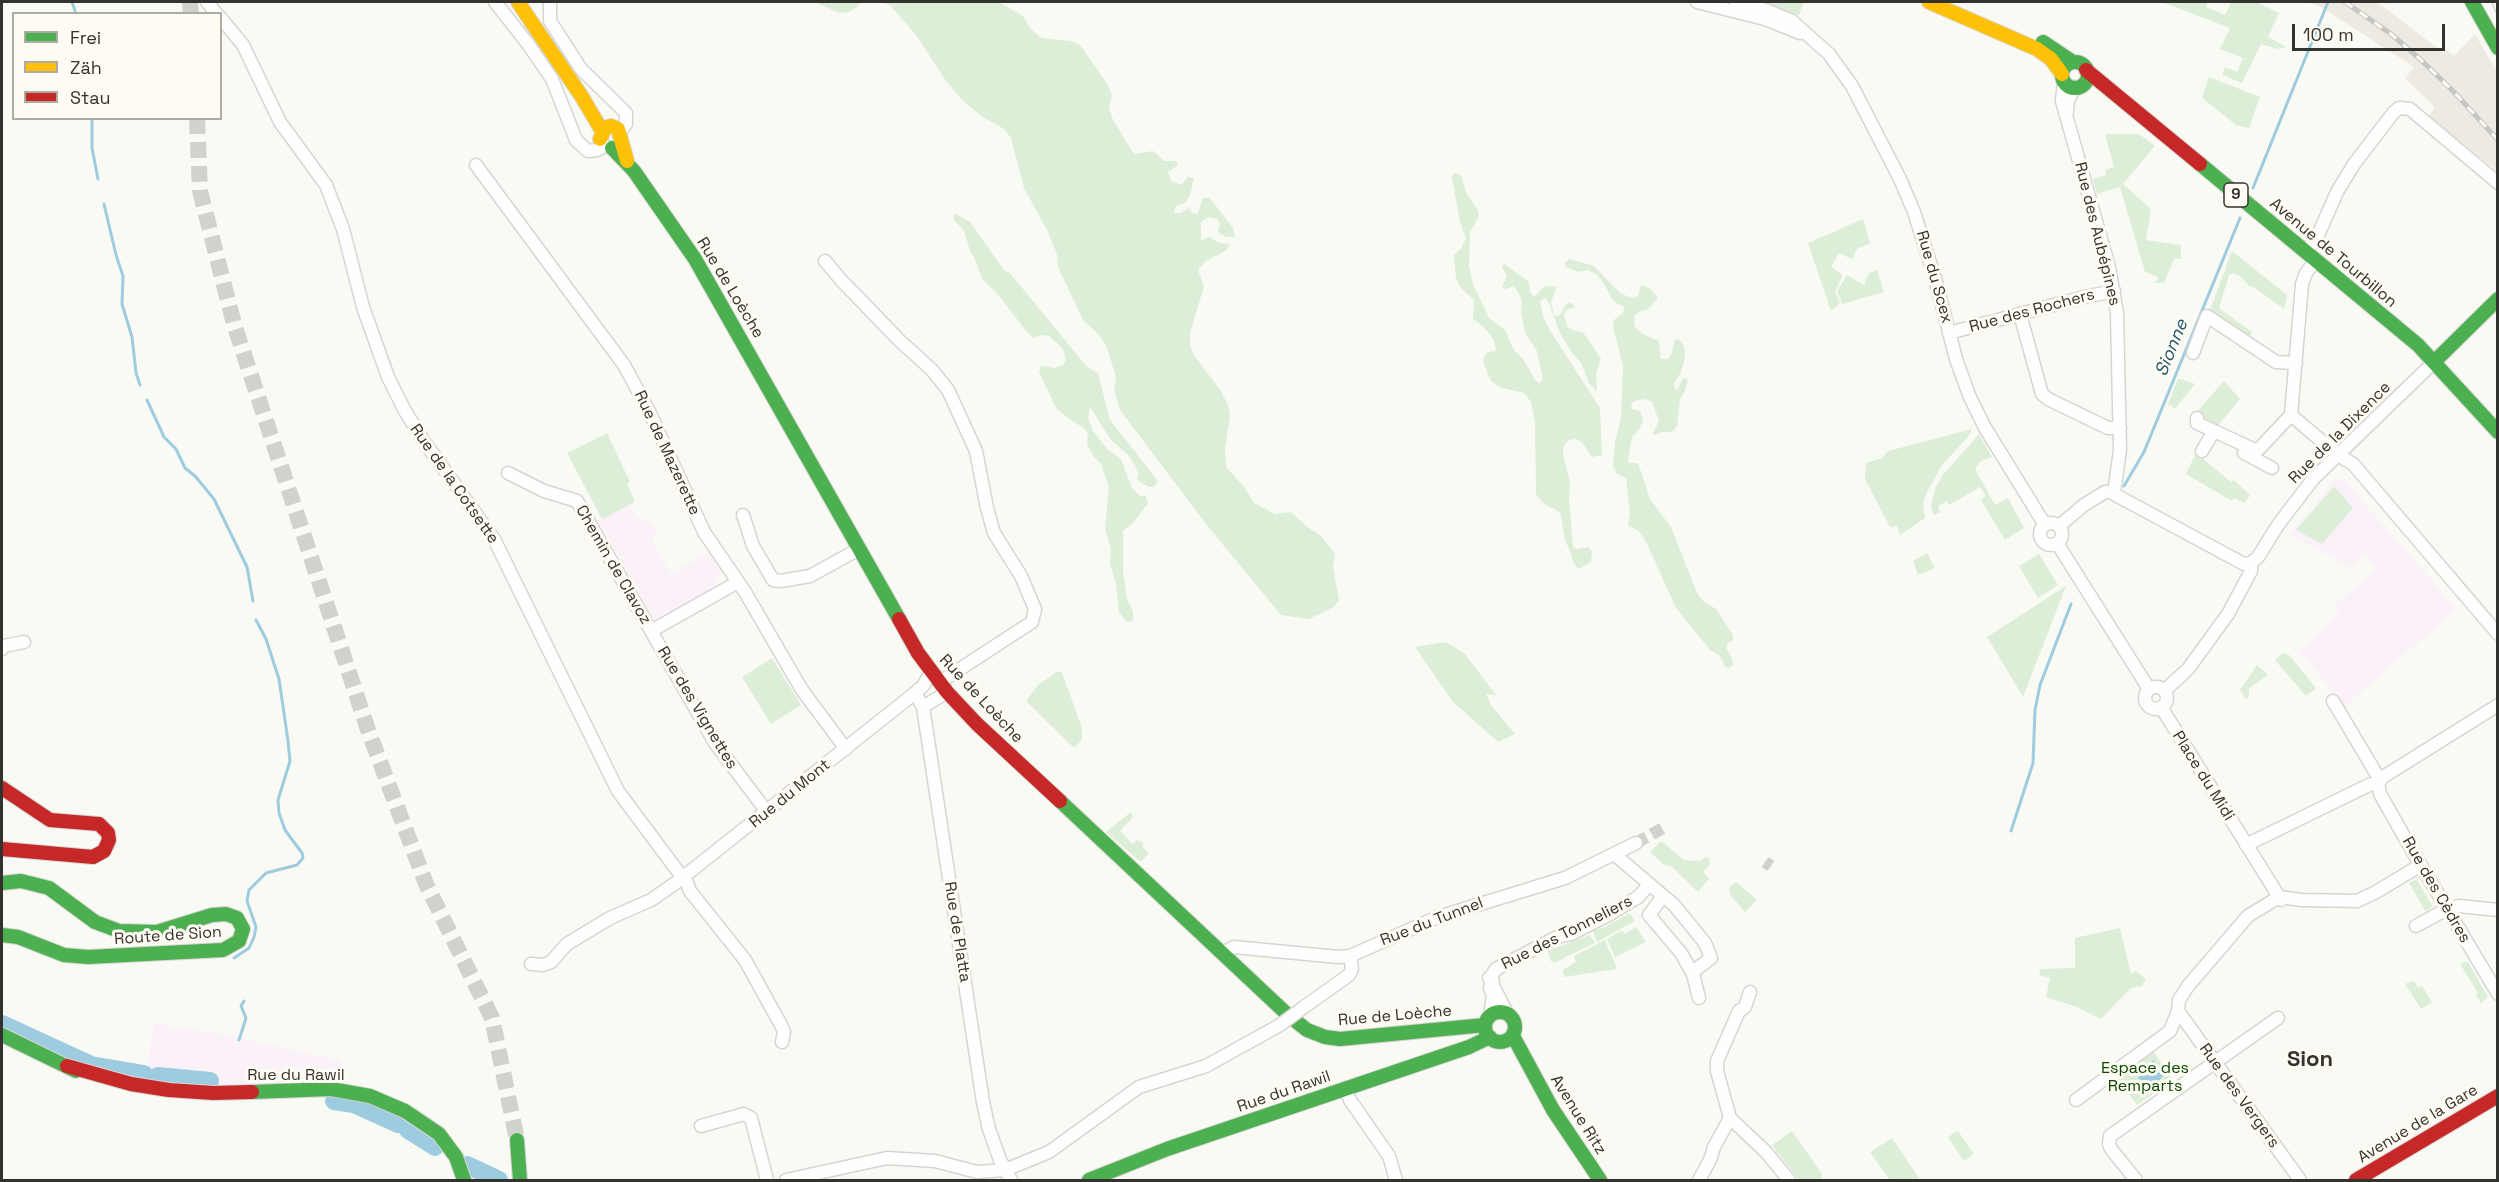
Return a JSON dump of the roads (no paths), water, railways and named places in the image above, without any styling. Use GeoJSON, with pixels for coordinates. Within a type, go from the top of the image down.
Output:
{"type":"FeatureCollection","features":[{"type":"Feature","properties":{"kind":"street"},"geometry":{"type":"LineString","coordinates":[[495,2],[552,79],[573,135],[581,146],[610,136],[626,124],[625,117],[623,110],[581,69],[552,26],[550,2]]}},
{"type":"Feature","properties":{"kind":"street","name":"Rue de Loèche"},"geometry":{"type":"LineString","coordinates":[[518,2],[582,97],[591,115],[610,136],[695,259],[905,633],[939,682],[982,729],[1297,1023],[1325,1037],[1340,1039],[1488,1026]]}},
{"type":"Feature","properties":{"kind":"street","name":"Rue du Scex"},"geometry":{"type":"LineString","coordinates":[[1697,2],[1765,19],[1810,36]]}},
{"type":"Feature","properties":{"kind":"street","name":"Rue du Scex"},"geometry":{"type":"LineString","coordinates":[[1736,2],[1780,15],[1792,21],[1840,66],[1900,179],[1922,233],[1962,377],[1975,408],[2045,525],[2041,531],[2043,540],[2049,544],[2057,543],[2149,689]]}},
{"type":"Feature","properties":{"kind":"street","name":"Avenue de Tourbillon"},"geometry":{"type":"LineString","coordinates":[[1929,2],[1954,10],[2028,44],[2050,59],[2070,82],[2099,92],[2136,112]]}},
{"type":"Feature","properties":{"kind":"street"},"geometry":{"type":"LineString","coordinates":[[1958,2],[2023,31],[2073,62],[2065,66],[2070,82],[2086,80],[2086,70]]}},
{"type":"Feature","properties":{"kind":"street"},"geometry":{"type":"LineString","coordinates":[[2472,2],[2498,48]]}},
{"type":"Feature","properties":{"kind":"street","name":"Rue de la Cotsette"},"geometry":{"type":"LineString","coordinates":[[222,19],[243,45],[280,122],[327,185],[343,229],[363,307],[399,401],[423,440],[494,539],[618,791],[659,848],[679,873],[684,875],[690,891],[745,960],[781,1025],[784,1032],[782,1042]]}},
{"type":"Feature","properties":{"kind":"street","name":"Avenue de Tourbillon"},"geometry":{"type":"LineString","coordinates":[[2073,62],[2080,63],[2435,361],[2498,432]]}},
{"type":"Feature","properties":{"kind":"street","name":"Rue des Aubépines"},"geometry":{"type":"LineString","coordinates":[[2070,82],[2061,98],[2114,291],[2117,313],[2120,459],[2114,493]]}},
{"type":"Feature","properties":{"kind":"street"},"geometry":{"type":"LineString","coordinates":[[2256,454],[2291,415],[2302,284],[2319,233],[2337,192],[2354,164],[2394,112],[2404,108],[2410,109],[2498,183]]}},
{"type":"Feature","properties":{"kind":"street","name":"Rue de Mazerette"},"geometry":{"type":"LineString","coordinates":[[476,165],[624,365],[649,411],[701,526],[738,582],[802,690],[846,749]]}},
{"type":"Feature","properties":{"kind":"street"},"geometry":{"type":"LineString","coordinates":[[825,261],[840,280],[932,370],[948,390],[976,450],[994,533],[1021,576],[1035,609],[1032,622],[939,682],[922,708],[916,706],[894,710]]}},
{"type":"Feature","properties":{"kind":"street","name":"Rue des Rochers"},"geometry":{"type":"LineString","coordinates":[[1949,333],[2114,291]]}},
{"type":"Feature","properties":{"kind":"street","name":"Rue de la Dixence"},"geometry":{"type":"LineString","coordinates":[[2164,691],[2188,669],[2230,611],[2251,571],[2251,563],[2258,557],[2302,492],[2498,299]]}},
{"type":"Feature","properties":{"kind":"street"},"geometry":{"type":"LineString","coordinates":[[2020,314],[2042,394],[2108,428],[2120,428]]}},
{"type":"Feature","properties":{"kind":"street"},"geometry":{"type":"LineString","coordinates":[[2193,353],[2207,316],[2276,362],[2296,363]]}},
{"type":"Feature","properties":{"kind":"street"},"geometry":{"type":"LineString","coordinates":[[2291,415],[2338,455],[2353,464],[2498,634]]}},
{"type":"Feature","properties":{"kind":"street"},"geometry":{"type":"LineString","coordinates":[[2256,454],[2211,436],[2195,423],[2256,454],[2272,468]]}},
{"type":"Feature","properties":{"kind":"street"},"geometry":{"type":"LineString","coordinates":[[2202,451],[2211,436]]}},
{"type":"Feature","properties":{"kind":"street","name":"Chemin de Clavoz"},"geometry":{"type":"LineString","coordinates":[[508,473],[544,491],[577,501],[651,631]]}},
{"type":"Feature","properties":{"kind":"street"},"geometry":{"type":"LineString","coordinates":[[2059,526],[2071,514],[2098,496],[2105,492],[2114,493],[2244,564],[2251,563]]}},
{"type":"Feature","properties":{"kind":"street"},"geometry":{"type":"LineString","coordinates":[[743,515],[753,546],[773,580],[781,581],[810,576],[859,549]]}},
{"type":"Feature","properties":{"kind":"street"},"geometry":{"type":"LineString","coordinates":[[2045,525],[2054,523],[2059,526],[2062,535],[2057,543]]}},
{"type":"Feature","properties":{"kind":"street"},"geometry":{"type":"LineString","coordinates":[[651,631],[738,582]]}},
{"type":"Feature","properties":{"kind":"street","name":"Rue des Vignettes"},"geometry":{"type":"LineString","coordinates":[[651,631],[715,743],[766,812]]}},
{"type":"Feature","properties":{"kind":"street"},"geometry":{"type":"LineString","coordinates":[[2,649],[4,646],[24,642]]}},
{"type":"Feature","properties":{"kind":"street","name":"Rue du Mont"},"geometry":{"type":"LineString","coordinates":[[531,964],[543,965],[551,962],[567,944],[610,918],[651,900],[689,873],[923,686],[939,682]]}},
{"type":"Feature","properties":{"kind":"street"},"geometry":{"type":"LineString","coordinates":[[2158,687],[2164,691],[2166,700],[2161,707],[2154,708],[2146,703],[2145,696],[2149,689],[2158,687]]}},
{"type":"Feature","properties":{"kind":"street","name":"Rue de Platta"},"geometry":{"type":"LineString","coordinates":[[915,693],[922,708],[935,783],[983,1102],[989,1129],[1008,1175]]}},
{"type":"Feature","properties":{"kind":"street","name":"Rue des Cèdres"},"geometry":{"type":"LineString","coordinates":[[2333,701],[2379,782],[2380,794],[2498,994]]}},
{"type":"Feature","properties":{"kind":"street"},"geometry":{"type":"LineString","coordinates":[[2246,845],[2379,782],[2498,705]]}},
{"type":"Feature","properties":{"kind":"street","name":"Place du Midi"},"geometry":{"type":"LineString","coordinates":[[2161,707],[2280,898]]}},
{"type":"Feature","properties":{"kind":"street"},"geometry":{"type":"LineString","coordinates":[[2,788],[50,820],[99,824],[108,833],[109,840],[104,851],[93,857],[2,849]]}},
{"type":"Feature","properties":{"kind":"street","name":"Rue du Tunnel"},"geometry":{"type":"LineString","coordinates":[[1222,953],[1233,947],[1338,957],[1351,962],[1447,914],[1565,878],[1636,843]]}},
{"type":"Feature","properties":{"kind":"street"},"geometry":{"type":"LineString","coordinates":[[1614,854],[1681,913],[1705,943],[1711,958],[1693,975]]}},
{"type":"Feature","properties":{"kind":"street"},"geometry":{"type":"LineString","coordinates":[[2076,1100],[2170,1031],[2178,1011],[2179,1000],[2188,986],[2243,921],[2280,898],[2356,901],[2376,892],[2421,865]]}},
{"type":"Feature","properties":{"kind":"street","name":"Route de Sion"},"geometry":{"type":"LineString","coordinates":[[2,882],[21,881],[49,888],[95,922],[118,931],[157,932],[212,915],[226,914],[237,918],[243,929],[239,941],[223,950],[88,957],[64,955],[18,937],[2,935]]}},
{"type":"Feature","properties":{"kind":"street","name":"Rue des Tonneliers"},"geometry":{"type":"LineString","coordinates":[[1493,984],[1492,975],[1496,969],[1547,942],[1571,934],[1608,915],[1638,897],[1649,885]]}},
{"type":"Feature","properties":{"kind":"street"},"geometry":{"type":"LineString","coordinates":[[1663,896],[1649,915],[1681,953],[1693,975],[1699,998]]}},
{"type":"Feature","properties":{"kind":"street"},"geometry":{"type":"LineString","coordinates":[[2416,926],[2447,909],[2459,906],[2498,910]]}},
{"type":"Feature","properties":{"kind":"street"},"geometry":{"type":"LineString","coordinates":[[786,1180],[887,1158],[935,1161],[977,1172],[1008,1175],[1049,1152],[1138,1087],[1206,1066],[1280,1025],[1349,975],[1351,962]]}},
{"type":"Feature","properties":{"kind":"street","name":"Rue des Tonneliers"},"geometry":{"type":"LineString","coordinates":[[1488,1026],[1493,996],[1486,975],[1507,1013]]}},
{"type":"Feature","properties":{"kind":"street"},"geometry":{"type":"LineString","coordinates":[[1750,992],[1745,1007],[1739,1011],[1717,1061],[1717,1071],[1730,1118],[1766,1152],[1789,1180]]}},
{"type":"Feature","properties":{"kind":"street","name":"Rue des Vergers"},"geometry":{"type":"LineString","coordinates":[[2178,1011],[2300,1180]]}},
{"type":"Feature","properties":{"kind":"street"},"geometry":{"type":"LineString","coordinates":[[1496,1012],[1507,1013],[1514,1021],[1513,1036],[1504,1041],[1488,1026],[1496,1012]]}},
{"type":"Feature","properties":{"kind":"street"},"geometry":{"type":"LineString","coordinates":[[2136,1180],[2111,1149],[2109,1140],[2115,1132],[2277,1018]]}},
{"type":"Feature","properties":{"kind":"street","name":"Rue du Rawil"},"geometry":{"type":"LineString","coordinates":[[1089,1180],[1167,1149],[1346,1088],[1488,1026]]}},
{"type":"Feature","properties":{"kind":"street","name":"Rue du Rawil"},"geometry":{"type":"LineString","coordinates":[[2,1035],[68,1066],[150,1087],[213,1093],[325,1089],[370,1096],[399,1108],[428,1126],[449,1145],[460,1166],[463,1180]]}},
{"type":"Feature","properties":{"kind":"street","name":"Avenue Ritz"},"geometry":{"type":"LineString","coordinates":[[1513,1036],[1553,1110],[1600,1180]]}},
{"type":"Feature","properties":{"kind":"street"},"geometry":{"type":"LineString","coordinates":[[1346,1088],[1350,1100],[1389,1156],[1396,1180]]}},
{"type":"Feature","properties":{"kind":"street","name":"Avenue de la Gare"},"geometry":{"type":"LineString","coordinates":[[2356,1180],[2498,1096]]}},
{"type":"Feature","properties":{"kind":"street"},"geometry":{"type":"LineString","coordinates":[[701,1125],[744,1114],[751,1118],[767,1180]]}},
{"type":"Feature","properties":{"kind":"street"},"geometry":{"type":"LineString","coordinates":[[1699,1180],[1730,1118]]}},
{"type":"Feature","properties":{"kind":"street"},"geometry":{"type":"LineString","coordinates":[[510,1180],[518,1144],[520,1180]]}},
{"type":"Feature","properties":{"kind":"water"},"geometry":{"type":"Polygon","coordinates":[[[2153,1060],[2165,1073],[2152,1090],[2138,1078],[2153,1060]]]}},
{"type":"Feature","properties":{"kind":"waterway"},"geometry":{"type":"LineString","coordinates":[[72,2],[75,12]]}},
{"type":"Feature","properties":{"kind":"waterway","name":"Sionne"},"geometry":{"type":"LineString","coordinates":[[2253,188],[2328,2]]}},
{"type":"Feature","properties":{"kind":"waterway"},"geometry":{"type":"LineString","coordinates":[[92,120],[92,148],[98,179]]}},
{"type":"Feature","properties":{"kind":"waterway"},"geometry":{"type":"LineString","coordinates":[[104,204],[123,276],[122,304],[132,337],[136,373],[140,385]]}},
{"type":"Feature","properties":{"kind":"waterway","name":"Sionne"},"geometry":{"type":"LineString","coordinates":[[2124,486],[2144,452],[2240,218]]}},
{"type":"Feature","properties":{"kind":"waterway"},"geometry":{"type":"LineString","coordinates":[[147,400],[164,437],[176,449],[185,468],[195,476],[214,499],[247,567],[253,601]]}},
{"type":"Feature","properties":{"kind":"waterway","name":"Sionne"},"geometry":{"type":"LineString","coordinates":[[2011,831],[2033,763],[2035,710],[2040,685],[2071,604]]}},
{"type":"Feature","properties":{"kind":"waterway"},"geometry":{"type":"LineString","coordinates":[[234,958],[249,948],[254,937],[256,927],[247,901],[249,890],[266,873],[297,865],[303,858],[302,853],[285,830],[279,813],[278,800],[290,761],[288,741],[279,679],[266,639],[256,620]]}},
{"type":"Feature","properties":{"kind":"waterway"},"geometry":{"type":"LineString","coordinates":[[239,1040],[246,1018],[241,1006],[244,1001]]}},
{"type":"Feature","properties":{"kind":"waterway"},"geometry":{"type":"LineString","coordinates":[[2,1024],[91,1065],[144,1074]]}},
{"type":"Feature","properties":{"kind":"waterway"},"geometry":{"type":"LineString","coordinates":[[158,1076],[210,1081]]}},
{"type":"Feature","properties":{"kind":"waterway"},"geometry":{"type":"LineString","coordinates":[[334,1101],[354,1104],[398,1124]]}},
{"type":"Feature","properties":{"kind":"waterway"},"geometry":{"type":"LineString","coordinates":[[408,1130],[435,1147]]}},
{"type":"Feature","properties":{"kind":"waterway"},"geometry":{"type":"LineString","coordinates":[[467,1165],[499,1180]]}},
{"type":"Feature","properties":{"kind":"tunnel"},"geometry":{"type":"LineString","coordinates":[[190,2],[191,12]]}},
{"type":"Feature","properties":{"kind":"tunnel"},"geometry":{"type":"LineString","coordinates":[[197,120],[200,191],[234,324],[368,730],[426,884],[492,1018],[517,1140]]}},
{"type":"Feature","properties":{"kind":"tunnel"},"geometry":{"type":"LineString","coordinates":[[1636,843],[1663,828]]}},
{"type":"Feature","properties":{"kind":"tunnel"},"geometry":{"type":"LineString","coordinates":[[1765,862],[1771,866]]}},
{"type":"Feature","properties":{"kind":"railway"},"geometry":{"type":"LineString","coordinates":[[2345,2],[2391,34],[2420,59],[2498,140]]}},
{"type":"Feature","properties":{"kind":"railway"},"geometry":{"type":"LineString","coordinates":[[2494,2],[2498,12]]}},
{"type":"Feature","properties":{"kind":"district","name":"Sion"},"geometry":{"type":"Point","coordinates":[2310,1060]}},
{"type":"Feature","properties":{"kind":"park label","name":"Espace des Remparts"},"geometry":{"type":"Point","coordinates":[2145,1078]}}]}
